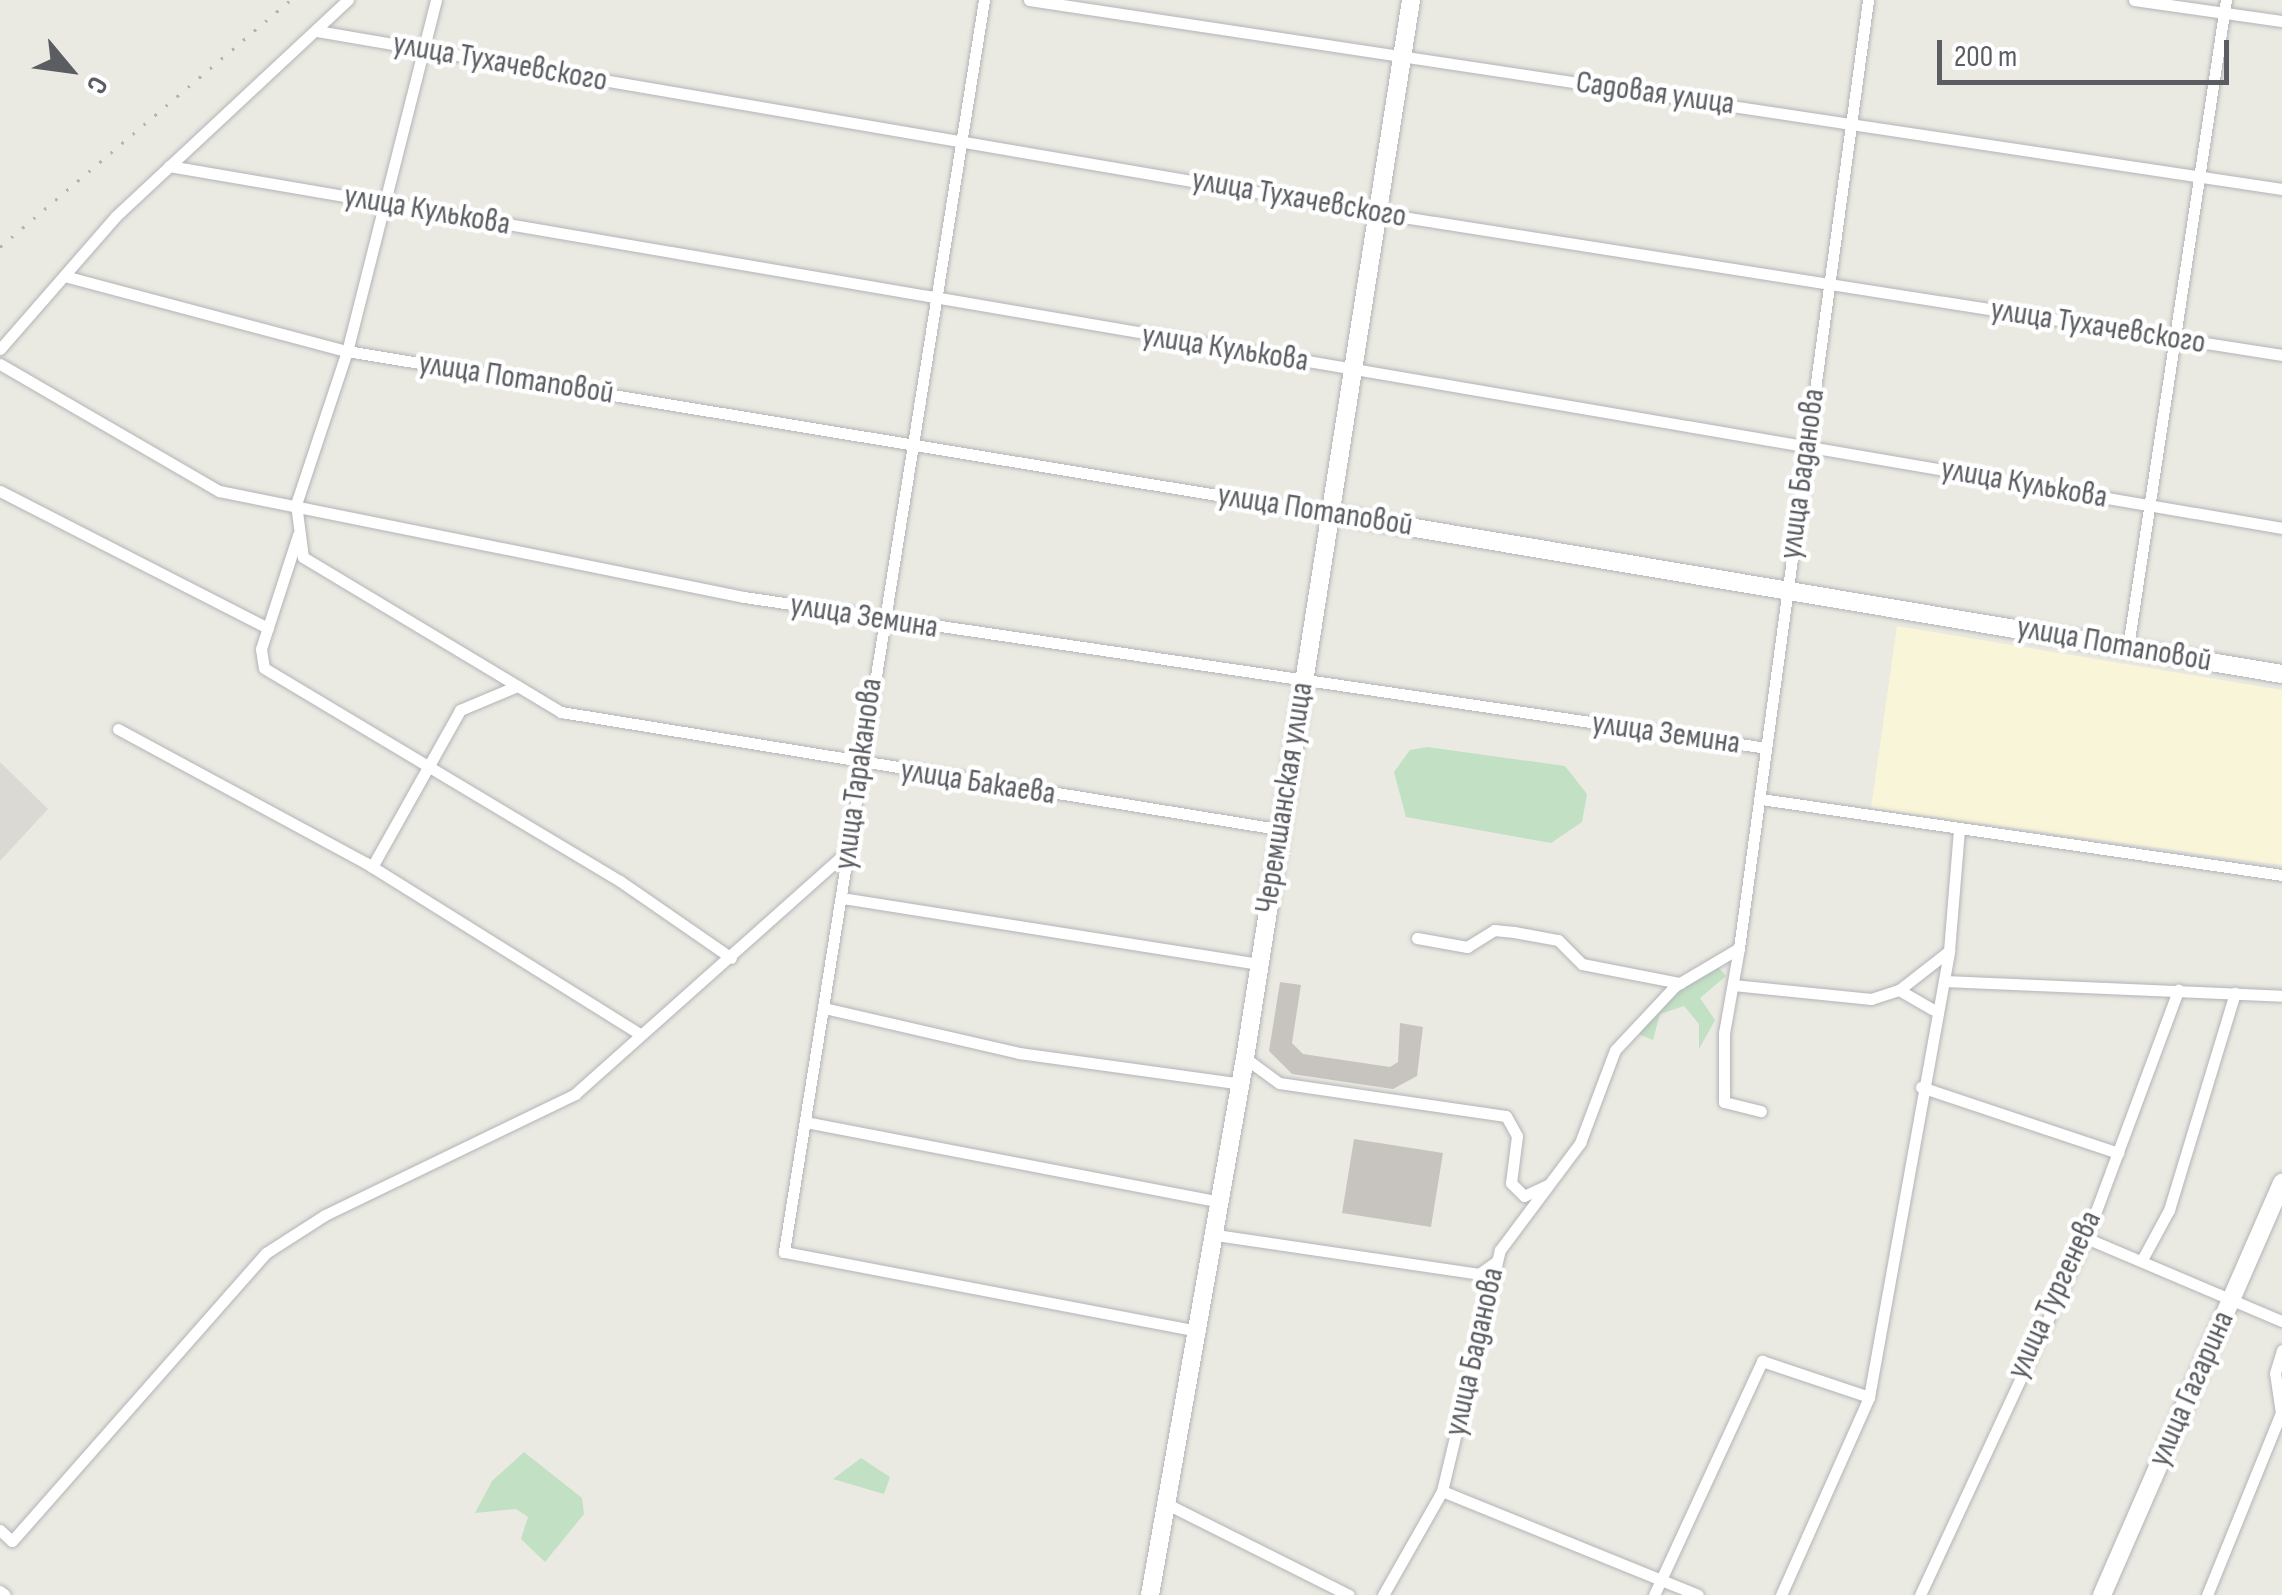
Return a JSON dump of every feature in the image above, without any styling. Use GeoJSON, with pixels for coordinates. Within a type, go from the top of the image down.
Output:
{"type":"FeatureCollection","features":[{"type":"Feature","properties":{"kind":"main road","name":"Черемшанская улица"},"geometry":{"type":"LineString","coordinates":[[1150,1595],[1169,1506],[1241,1084],[1410,0]]}},
{"type":"Feature","properties":{"kind":"main road","name":"улица Потаповой"},"geometry":{"type":"LineString","coordinates":[[1332,514],[2282,674]]}},
{"type":"Feature","properties":{"kind":"main road","name":"улица Гагарина"},"geometry":{"type":"LineString","coordinates":[[2102,1595],[2282,1183]]}},
{"type":"Feature","properties":{"kind":"street"},"geometry":{"type":"LineString","coordinates":[[0,348],[169,166],[348,0]]}},
{"type":"Feature","properties":{"kind":"street"},"geometry":{"type":"LineString","coordinates":[[436,0],[381,203],[347,351],[296,504],[303,557],[517,686]]}},
{"type":"Feature","properties":{"kind":"street","name":"улица Тараканова"},"geometry":{"type":"LineString","coordinates":[[984,0],[936,302],[918,446],[880,619],[842,898],[784,1252],[1200,1331]]}},
{"type":"Feature","properties":{"kind":"street","name":"Садовая улица"},"geometry":{"type":"LineString","coordinates":[[1029,0],[2282,189]]}},
{"type":"Feature","properties":{"kind":"street","name":"улица Баданова"},"geometry":{"type":"LineString","coordinates":[[1761,1110],[1724,1102],[1733,986],[1868,0]]}},
{"type":"Feature","properties":{"kind":"street"},"geometry":{"type":"LineString","coordinates":[[2134,0],[2225,6],[2282,21]]}},
{"type":"Feature","properties":{"kind":"street"},"geometry":{"type":"LineString","coordinates":[[2128,647],[2225,6]]}},
{"type":"Feature","properties":{"kind":"street","name":"улица Тухачевского"},"geometry":{"type":"LineString","coordinates":[[317,31],[1378,214],[2282,355]]}},
{"type":"Feature","properties":{"kind":"street","name":"улица Кулькова"},"geometry":{"type":"LineString","coordinates":[[169,166],[936,302],[1808,444],[2282,528]]}},
{"type":"Feature","properties":{"kind":"street","name":"улица Потаповой"},"geometry":{"type":"LineString","coordinates":[[68,277],[347,351],[1332,514]]}},
{"type":"Feature","properties":{"kind":"street","name":"улица Земина"},"geometry":{"type":"LineString","coordinates":[[0,364],[219,491],[296,504],[592,569],[880,619],[1302,685],[1766,748]]}},
{"type":"Feature","properties":{"kind":"street"},"geometry":{"type":"LineString","coordinates":[[0,492],[268,628]]}},
{"type":"Feature","properties":{"kind":"street"},"geometry":{"type":"LineString","coordinates":[[300,531],[268,628],[264,668],[284,685],[620,881],[730,958]]}},
{"type":"Feature","properties":{"kind":"street"},"geometry":{"type":"LineString","coordinates":[[372,867],[460,710],[517,686]]}},
{"type":"Feature","properties":{"kind":"street","name":"улица Бакаева"},"geometry":{"type":"LineString","coordinates":[[517,686],[561,712],[859,765],[1278,829]]}},
{"type":"Feature","properties":{"kind":"street"},"geometry":{"type":"LineString","coordinates":[[118,729],[372,867],[641,1035]]}},
{"type":"Feature","properties":{"kind":"street","name":"улица Земина"},"geometry":{"type":"LineString","coordinates":[[1761,800],[2282,876]]}},
{"type":"Feature","properties":{"kind":"street"},"geometry":{"type":"LineString","coordinates":[[1782,1595],[1869,1397],[1933,1010],[1944,981],[1949,950],[1959,830]]}},
{"type":"Feature","properties":{"kind":"street"},"geometry":{"type":"LineString","coordinates":[[0,1530],[12,1541],[266,1253],[325,1215],[575,1094],[847,852]]}},
{"type":"Feature","properties":{"kind":"street"},"geometry":{"type":"LineString","coordinates":[[842,898],[1260,964]]}},
{"type":"Feature","properties":{"kind":"street"},"geometry":{"type":"LineString","coordinates":[[1417,938],[1468,947],[1494,930],[1514,932],[1558,940],[1582,964],[1680,982]]}},
{"type":"Feature","properties":{"kind":"street","name":"улица Баданова"},"geometry":{"type":"LineString","coordinates":[[1383,1595],[1442,1491],[1494,1263],[1580,1144],[1615,1050],[1680,982],[1738,948]]}},
{"type":"Feature","properties":{"kind":"street"},"geometry":{"type":"LineString","coordinates":[[1733,986],[1871,999],[1899,990],[1949,950]]}},
{"type":"Feature","properties":{"kind":"street"},"geometry":{"type":"LineString","coordinates":[[1944,981],[2282,996]]}},
{"type":"Feature","properties":{"kind":"street"},"geometry":{"type":"LineString","coordinates":[[1899,990],[1933,1010]]}},
{"type":"Feature","properties":{"kind":"street","name":"улица Тургенева"},"geometry":{"type":"LineString","coordinates":[[1920,1595],[2086,1238],[2178,990]]}},
{"type":"Feature","properties":{"kind":"street"},"geometry":{"type":"LineString","coordinates":[[2143,1258],[2169,1210],[2235,993]]}},
{"type":"Feature","properties":{"kind":"street"},"geometry":{"type":"LineString","coordinates":[[824,1008],[1019,1053],[1241,1084]]}},
{"type":"Feature","properties":{"kind":"street"},"geometry":{"type":"LineString","coordinates":[[1245,1058],[1280,1083],[1506,1116],[1517,1136],[1511,1183],[1531,1196],[1554,1178]]}},
{"type":"Feature","properties":{"kind":"street"},"geometry":{"type":"LineString","coordinates":[[1921,1086],[2118,1153]]}},
{"type":"Feature","properties":{"kind":"street"},"geometry":{"type":"LineString","coordinates":[[805,1122],[1221,1202]]}},
{"type":"Feature","properties":{"kind":"street"},"geometry":{"type":"LineString","coordinates":[[1216,1235],[1479,1274],[1494,1263]]}},
{"type":"Feature","properties":{"kind":"street"},"geometry":{"type":"LineString","coordinates":[[2086,1238],[2143,1258],[2282,1321]]}},
{"type":"Feature","properties":{"kind":"street"},"geometry":{"type":"LineString","coordinates":[[2207,1595],[2281,1413],[2275,1374],[2282,1350]]}},
{"type":"Feature","properties":{"kind":"street"},"geometry":{"type":"LineString","coordinates":[[1654,1595],[1762,1361],[1869,1397]]}},
{"type":"Feature","properties":{"kind":"street"},"geometry":{"type":"LineString","coordinates":[[1442,1491],[1662,1577],[1698,1595]]}},
{"type":"Feature","properties":{"kind":"street"},"geometry":{"type":"LineString","coordinates":[[1169,1506],[1349,1595]]}},
{"type":"Feature","properties":{"kind":"shaded area"},"geometry":{"type":"Polygon","coordinates":[[[1897,626],[2282,690],[2282,865],[1871,808],[1897,626]]]}},
{"type":"Feature","properties":{"kind":"shaded area"},"geometry":{"type":"Polygon","coordinates":[[[0,762],[48,809],[0,861],[0,762]]]}},
{"type":"Feature","properties":{"kind":"green space"},"geometry":{"type":"Polygon","coordinates":[[[1427,747],[1565,766],[1587,794],[1582,822],[1551,843],[1406,817],[1394,772],[1410,750],[1427,747]]]}},
{"type":"Feature","properties":{"kind":"green space"},"geometry":{"type":"Polygon","coordinates":[[[1716,965],[1726,976],[1700,998],[1715,1020],[1699,1049],[1699,1024],[1684,1006],[1660,1014],[1653,1040],[1636,1033],[1672,994],[1716,965]]]}},
{"type":"Feature","properties":{"kind":"green space"},"geometry":{"type":"Polygon","coordinates":[[[524,1452],[582,1498],[584,1514],[545,1562],[521,1539],[528,1517],[516,1509],[475,1513],[492,1481],[524,1452]]]}},
{"type":"Feature","properties":{"kind":"green space"},"geometry":{"type":"Polygon","coordinates":[[[861,1458],[890,1477],[884,1494],[833,1479],[861,1458]]]}},
{"type":"Feature","properties":{"kind":"building"},"geometry":{"type":"Polygon","coordinates":[[[1280,982],[1301,985],[1292,1043],[1303,1054],[1390,1067],[1398,1062],[1400,1023],[1423,1027],[1417,1076],[1393,1089],[1292,1074],[1269,1051],[1280,982]]]}},
{"type":"Feature","properties":{"kind":"building"},"geometry":{"type":"Polygon","coordinates":[[[1354,1139],[1443,1153],[1431,1227],[1342,1213],[1354,1139]]]}},
{"type":"Feature","properties":{"kind":"railway"},"geometry":{"type":"LineString","coordinates":[[0,247],[290,0]]}}]}
